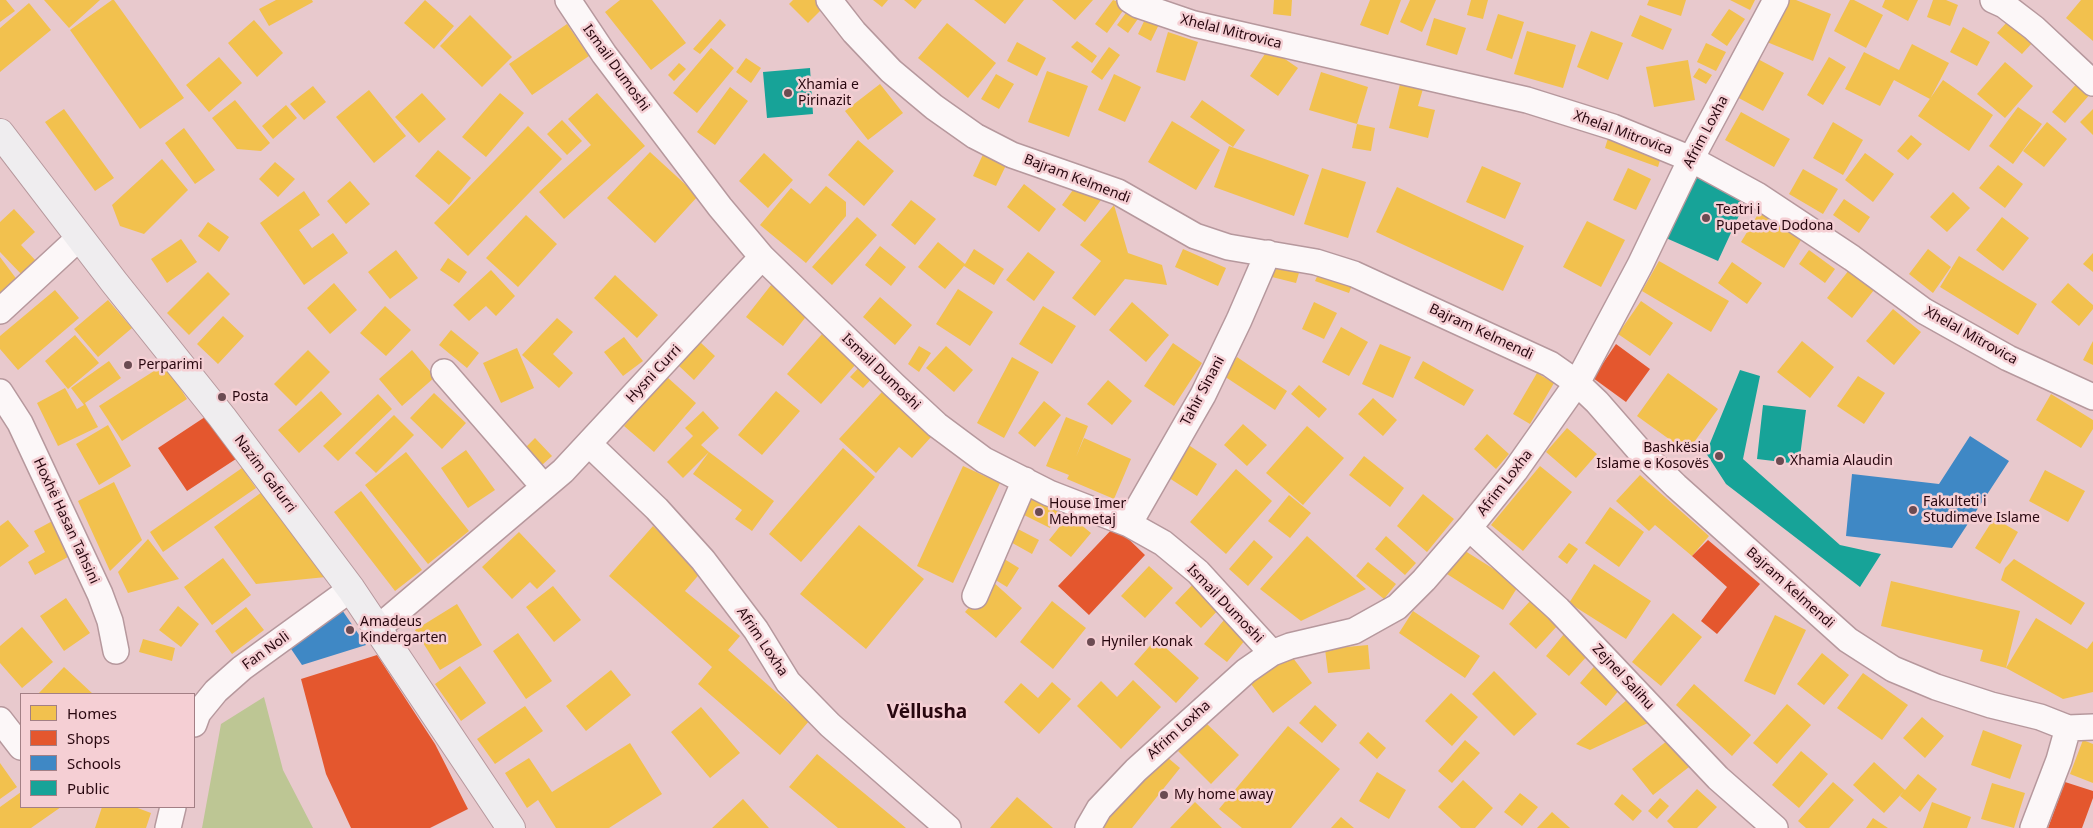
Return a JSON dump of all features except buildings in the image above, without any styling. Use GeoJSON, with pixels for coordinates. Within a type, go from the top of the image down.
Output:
{"type":"FeatureCollection","features":[{"type":"Feature","properties":{"kind":"street","name":"Ismail Dumoshi"},"geometry":{"type":"LineString","coordinates":[[568,0],[604,54],[720,207],[762,257],[937,425],[984,460],[1049,493],[1129,524],[1163,543],[1198,572],[1272,653]]}},
{"type":"Feature","properties":{"kind":"street","name":"Bajram Kelmendi"},"geometry":{"type":"LineString","coordinates":[[829,0],[854,32],[891,71],[934,108],[975,136],[1012,155],[1118,192],[1196,236],[1228,247],[1316,262],[1354,274],[1550,364],[1577,383],[1597,402],[1638,449],[1676,486],[1848,640],[1893,669],[1936,687],[1991,705],[2040,716],[2068,728],[2093,726]]}},
{"type":"Feature","properties":{"kind":"street","name":"Xhelal Mitrovica"},"geometry":{"type":"LineString","coordinates":[[1130,0],[1138,5],[1194,24],[1527,100],[1613,127],[1691,159],[1765,200],[1852,258],[1924,311],[2008,358],[2093,397]]}},
{"type":"Feature","properties":{"kind":"street","name":"Afrim Loxha"},"geometry":{"type":"LineString","coordinates":[[1088,828],[1100,809],[1136,770],[1246,671],[1272,653],[1290,646],[1354,631],[1397,607],[1424,580],[1469,528],[1516,471],[1577,383],[1640,265],[1691,159],[1776,0]]}},
{"type":"Feature","properties":{"kind":"street"},"geometry":{"type":"LineString","coordinates":[[1993,0],[2004,5],[2034,28],[2093,83]]}},
{"type":"Feature","properties":{"kind":"street","name":"Nazim Gafurri"},"geometry":{"type":"LineString","coordinates":[[0,133],[222,417],[351,589],[511,828]]}},
{"type":"Feature","properties":{"kind":"street"},"geometry":{"type":"LineString","coordinates":[[0,311],[80,237]]}},
{"type":"Feature","properties":{"kind":"street","name":"Tahir Sinani"},"geometry":{"type":"LineString","coordinates":[[1129,524],[1203,395],[1268,253]]}},
{"type":"Feature","properties":{"kind":"street","name":"Hysni Curri"},"geometry":{"type":"LineString","coordinates":[[378,628],[563,471],[762,257]]}},
{"type":"Feature","properties":{"kind":"street"},"geometry":{"type":"LineString","coordinates":[[444,372],[544,488]]}},
{"type":"Feature","properties":{"kind":"street","name":"Hoxhë Hasan Tahsini"},"geometry":{"type":"LineString","coordinates":[[1,402],[20,423],[100,594],[110,621],[116,651]]}},
{"type":"Feature","properties":{"kind":"street","name":"Afrim Loxha"},"geometry":{"type":"LineString","coordinates":[[589,444],[657,509],[702,560],[756,630],[788,682],[830,725],[948,828]]}},
{"type":"Feature","properties":{"kind":"street"},"geometry":{"type":"LineString","coordinates":[[975,596],[1025,480]]}},
{"type":"Feature","properties":{"kind":"street","name":"Zejnel Salihu"},"geometry":{"type":"LineString","coordinates":[[1469,528],[1558,609],[1718,778],[1775,828]]}},
{"type":"Feature","properties":{"kind":"street","name":"Fan Noli"},"geometry":{"type":"LineString","coordinates":[[195,721],[198,713],[216,691],[242,668],[351,589]]}},
{"type":"Feature","properties":{"kind":"street"},"geometry":{"type":"LineString","coordinates":[[0,720],[20,746]]}},
{"type":"Feature","properties":{"kind":"street"},"geometry":{"type":"LineString","coordinates":[[2033,828],[2059,760],[2068,728]]}},
{"type":"Feature","properties":{"kind":"street"},"geometry":{"type":"LineString","coordinates":[[168,828],[173,808]]}},
{"type":"Feature","properties":{"kind":"green space"},"geometry":{"type":"Polygon","coordinates":[[[264,697],[283,770],[313,828],[202,828],[221,724],[264,697]]]}},
{"type":"Feature","properties":{"kind":"place","name":"Xhamia e Pirinazit"},"geometry":{"type":"Point","coordinates":[788,93]}},
{"type":"Feature","properties":{"kind":"place","name":"Teatri i Pupetave Dodona"},"geometry":{"type":"Point","coordinates":[1706,218]}},
{"type":"Feature","properties":{"kind":"place","name":"Perparimi"},"geometry":{"type":"Point","coordinates":[128,365]}},
{"type":"Feature","properties":{"kind":"place","name":"Posta"},"geometry":{"type":"Point","coordinates":[222,397]}},
{"type":"Feature","properties":{"kind":"place","name":"Bashkësia Islame e Kosovës"},"geometry":{"type":"Point","coordinates":[1719,456]}},
{"type":"Feature","properties":{"kind":"place","name":"Xhamia Alaudin"},"geometry":{"type":"Point","coordinates":[1780,461]}},
{"type":"Feature","properties":{"kind":"place","name":"Fakulteti i Studimeve Islame"},"geometry":{"type":"Point","coordinates":[1913,510]}},
{"type":"Feature","properties":{"kind":"place","name":"House Imer Mehmetaj"},"geometry":{"type":"Point","coordinates":[1039,512]}},
{"type":"Feature","properties":{"kind":"place","name":"Amadeus Kindergarten"},"geometry":{"type":"Point","coordinates":[350,630]}},
{"type":"Feature","properties":{"kind":"place","name":"Hyniler Konak"},"geometry":{"type":"Point","coordinates":[1091,642]}},
{"type":"Feature","properties":{"kind":"place","name":"My home away"},"geometry":{"type":"Point","coordinates":[1164,795]}},
{"type":"Feature","properties":{"kind":"district","name":"Vëllusha"},"geometry":{"type":"Point","coordinates":[927,713]}}]}
